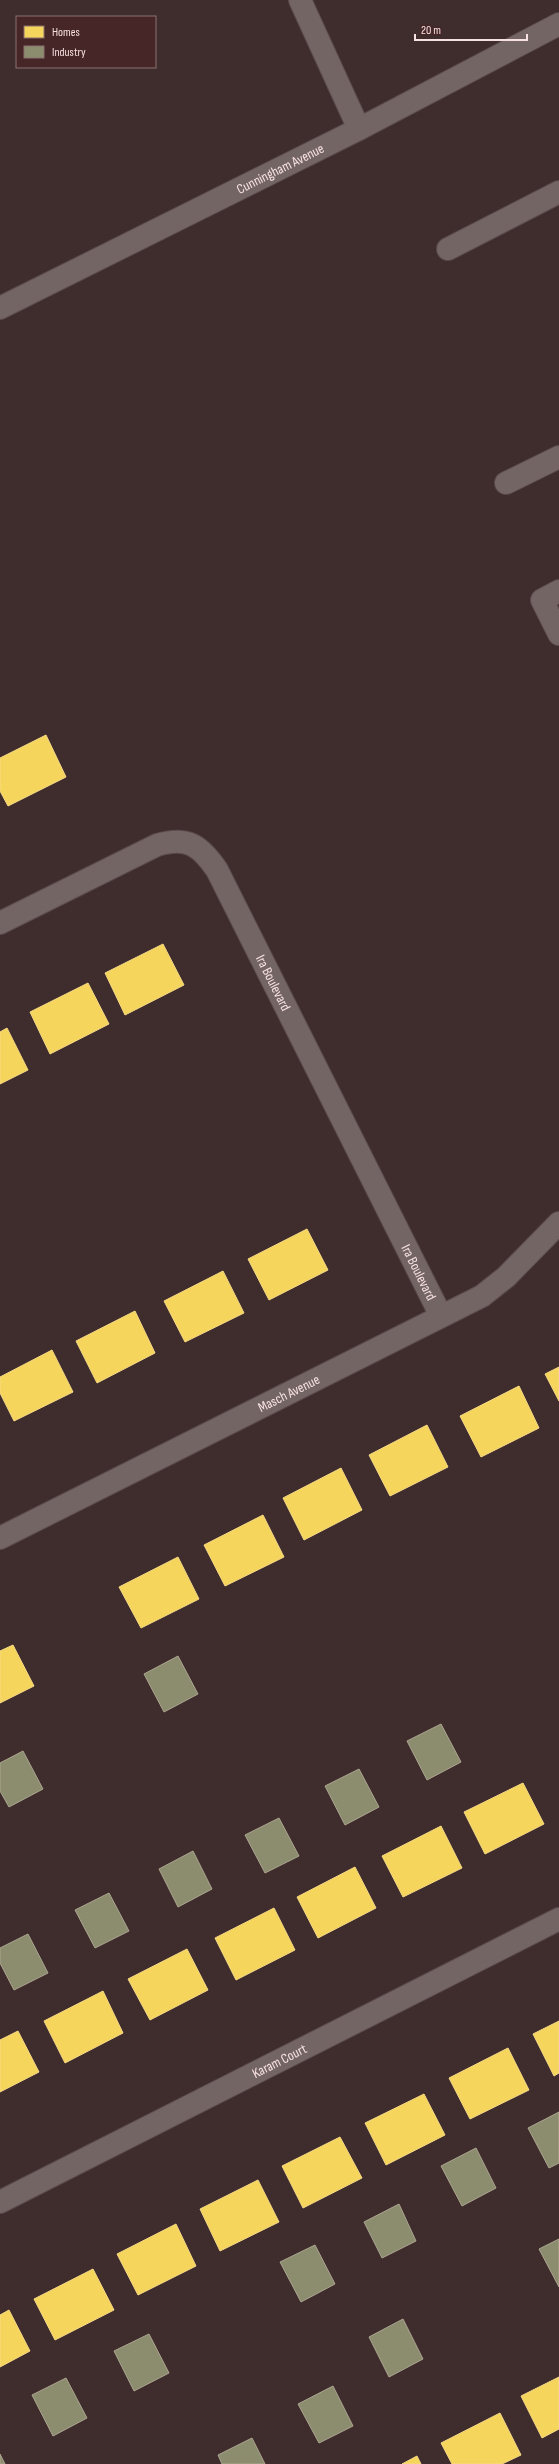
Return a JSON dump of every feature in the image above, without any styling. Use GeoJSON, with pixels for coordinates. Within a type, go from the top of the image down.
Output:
{"type":"FeatureCollection","features":[{"type":"Feature","properties":{"kind":"street"},"geometry":{"type":"LineString","coordinates":[[300,0],[359,129]]}},
{"type":"Feature","properties":{"kind":"street","name":"Cunningham Avenue"},"geometry":{"type":"LineString","coordinates":[[0,308],[359,129],[559,24]]}},
{"type":"Feature","properties":{"kind":"street"},"geometry":{"type":"LineString","coordinates":[[448,250],[559,192]]}},
{"type":"Feature","properties":{"kind":"street"},"geometry":{"type":"LineString","coordinates":[[506,483],[559,457]]}},
{"type":"Feature","properties":{"kind":"street"},"geometry":{"type":"LineString","coordinates":[[559,591],[542,600],[559,634]]}},
{"type":"Feature","properties":{"kind":"street","name":"Ira Boulevard"},"geometry":{"type":"LineString","coordinates":[[0,923],[157,845],[170,841],[195,845],[207,856],[217,870],[441,1316]]}},
{"type":"Feature","properties":{"kind":"street","name":"Masch Avenue"},"geometry":{"type":"LineString","coordinates":[[0,1538],[482,1296],[506,1277],[559,1223]]}},
{"type":"Feature","properties":{"kind":"street","name":"Karam Court"},"geometry":{"type":"LineString","coordinates":[[0,2202],[559,1918]]}},
{"type":"Feature","properties":{"kind":"building: Homes"},"geometry":{"type":"Polygon","coordinates":[[[46,735],[66,777],[8,806],[0,791],[0,758],[46,735]]]}},
{"type":"Feature","properties":{"kind":"building: Homes"},"geometry":{"type":"Polygon","coordinates":[[[163,944],[184,985],[125,1015],[105,973],[163,944]]]}},
{"type":"Feature","properties":{"kind":"building: Homes"},"geometry":{"type":"Polygon","coordinates":[[[88,983],[109,1024],[50,1054],[30,1012],[88,983]]]}},
{"type":"Feature","properties":{"kind":"building: Homes"},"geometry":{"type":"Polygon","coordinates":[[[7,1028],[28,1070],[0,1084],[0,1032],[7,1028]]]}},
{"type":"Feature","properties":{"kind":"building: Homes"},"geometry":{"type":"Polygon","coordinates":[[[307,1229],[328,1270],[269,1300],[248,1259],[307,1229]]]}},
{"type":"Feature","properties":{"kind":"building: Homes"},"geometry":{"type":"Polygon","coordinates":[[[223,1271],[244,1313],[185,1342],[164,1301],[223,1271]]]}},
{"type":"Feature","properties":{"kind":"building: Homes"},"geometry":{"type":"Polygon","coordinates":[[[135,1311],[155,1353],[97,1383],[76,1341],[135,1311]]]}},
{"type":"Feature","properties":{"kind":"building: Homes"},"geometry":{"type":"Polygon","coordinates":[[[52,1350],[73,1392],[14,1421],[0,1393],[0,1377],[52,1350]]]}},
{"type":"Feature","properties":{"kind":"building: Homes"},"geometry":{"type":"Polygon","coordinates":[[[559,1367],[559,1401],[545,1374],[559,1367]]]}},
{"type":"Feature","properties":{"kind":"building: Homes"},"geometry":{"type":"Polygon","coordinates":[[[519,1386],[539,1428],[481,1457],[460,1416],[519,1386]]]}},
{"type":"Feature","properties":{"kind":"building: Homes"},"geometry":{"type":"Polygon","coordinates":[[[427,1425],[448,1467],[390,1496],[369,1455],[427,1425]]]}},
{"type":"Feature","properties":{"kind":"building: Homes"},"geometry":{"type":"Polygon","coordinates":[[[341,1468],[362,1510],[304,1540],[283,1498],[341,1468]]]}},
{"type":"Feature","properties":{"kind":"building: Homes"},"geometry":{"type":"Polygon","coordinates":[[[263,1515],[284,1557],[225,1586],[204,1545],[263,1515]]]}},
{"type":"Feature","properties":{"kind":"building: Homes"},"geometry":{"type":"Polygon","coordinates":[[[178,1557],[199,1599],[141,1628],[119,1587],[178,1557]]]}},
{"type":"Feature","properties":{"kind":"building: Homes"},"geometry":{"type":"Polygon","coordinates":[[[13,1645],[34,1686],[0,1703],[0,1651],[13,1645]]]}},
{"type":"Feature","properties":{"kind":"building: Homes"},"geometry":{"type":"Polygon","coordinates":[[[523,1783],[544,1824],[485,1854],[464,1812],[523,1783]]]}},
{"type":"Feature","properties":{"kind":"building: Homes"},"geometry":{"type":"Polygon","coordinates":[[[441,1826],[462,1868],[403,1897],[382,1856],[441,1826]]]}},
{"type":"Feature","properties":{"kind":"building: Homes"},"geometry":{"type":"Polygon","coordinates":[[[355,1867],[376,1908],[318,1938],[297,1897],[355,1867]]]}},
{"type":"Feature","properties":{"kind":"building: Homes"},"geometry":{"type":"Polygon","coordinates":[[[274,1908],[295,1950],[236,1980],[215,1938],[274,1908]]]}},
{"type":"Feature","properties":{"kind":"building: Homes"},"geometry":{"type":"Polygon","coordinates":[[[187,1949],[208,1990],[150,2020],[128,1979],[187,1949]]]}},
{"type":"Feature","properties":{"kind":"building: Homes"},"geometry":{"type":"Polygon","coordinates":[[[103,1991],[123,2033],[65,2063],[44,2021],[103,1991]]]}},
{"type":"Feature","properties":{"kind":"building: Homes"},"geometry":{"type":"Polygon","coordinates":[[[559,2021],[559,2073],[554,2076],[533,2034],[559,2021]]]}},
{"type":"Feature","properties":{"kind":"building: Homes"},"geometry":{"type":"Polygon","coordinates":[[[18,2031],[39,2072],[0,2092],[0,2040],[18,2031]]]}},
{"type":"Feature","properties":{"kind":"building: Homes"},"geometry":{"type":"Polygon","coordinates":[[[508,2048],[529,2090],[470,2119],[449,2078],[508,2048]]]}},
{"type":"Feature","properties":{"kind":"building: Homes"},"geometry":{"type":"Polygon","coordinates":[[[424,2094],[445,2135],[386,2165],[365,2123],[424,2094]]]}},
{"type":"Feature","properties":{"kind":"building: Homes"},"geometry":{"type":"Polygon","coordinates":[[[340,2137],[362,2178],[303,2208],[282,2166],[340,2137]]]}},
{"type":"Feature","properties":{"kind":"building: Homes"},"geometry":{"type":"Polygon","coordinates":[[[258,2180],[279,2222],[220,2251],[200,2209],[258,2180]]]}},
{"type":"Feature","properties":{"kind":"building: Homes"},"geometry":{"type":"Polygon","coordinates":[[[176,2224],[196,2266],[138,2295],[117,2254],[176,2224]]]}},
{"type":"Feature","properties":{"kind":"building: Homes"},"geometry":{"type":"Polygon","coordinates":[[[93,2269],[114,2310],[55,2340],[34,2299],[93,2269]]]}},
{"type":"Feature","properties":{"kind":"building: Homes"},"geometry":{"type":"Polygon","coordinates":[[[9,2310],[30,2351],[0,2367],[0,2315],[9,2310]]]}},
{"type":"Feature","properties":{"kind":"building: Homes"},"geometry":{"type":"Polygon","coordinates":[[[559,2377],[559,2429],[542,2438],[521,2396],[559,2377]]]}},
{"type":"Feature","properties":{"kind":"building: Homes"},"geometry":{"type":"Polygon","coordinates":[[[500,2413],[521,2455],[502,2464],[452,2464],[441,2443],[500,2413]]]}},
{"type":"Feature","properties":{"kind":"building: Homes"},"geometry":{"type":"Polygon","coordinates":[[[417,2456],[421,2464],[402,2464],[417,2456]]]}},
{"type":"Feature","properties":{"kind":"building: Industry"},"geometry":{"type":"Polygon","coordinates":[[[178,1656],[198,1694],[164,1712],[144,1674],[178,1656]]]}},
{"type":"Feature","properties":{"kind":"building: Industry"},"geometry":{"type":"Polygon","coordinates":[[[441,1724],[461,1762],[427,1780],[407,1741],[441,1724]]]}},
{"type":"Feature","properties":{"kind":"building: Industry"},"geometry":{"type":"Polygon","coordinates":[[[23,1751],[43,1789],[9,1807],[0,1791],[0,1763],[23,1751]]]}},
{"type":"Feature","properties":{"kind":"building: Industry"},"geometry":{"type":"Polygon","coordinates":[[[359,1769],[379,1807],[345,1825],[325,1786],[359,1769]]]}},
{"type":"Feature","properties":{"kind":"building: Industry"},"geometry":{"type":"Polygon","coordinates":[[[279,1818],[299,1856],[265,1873],[245,1835],[279,1818]]]}},
{"type":"Feature","properties":{"kind":"building: Industry"},"geometry":{"type":"Polygon","coordinates":[[[193,1851],[212,1889],[178,1907],[159,1869],[193,1851]]]}},
{"type":"Feature","properties":{"kind":"building: Industry"},"geometry":{"type":"Polygon","coordinates":[[[109,1893],[129,1931],[95,1948],[75,1910],[109,1893]]]}},
{"type":"Feature","properties":{"kind":"building: Industry"},"geometry":{"type":"Polygon","coordinates":[[[28,1934],[48,1973],[14,1990],[0,1963],[0,1948],[28,1934]]]}},
{"type":"Feature","properties":{"kind":"building: Industry"},"geometry":{"type":"Polygon","coordinates":[[[559,2112],[559,2163],[549,2168],[528,2128],[559,2112]]]}},
{"type":"Feature","properties":{"kind":"building: Industry"},"geometry":{"type":"Polygon","coordinates":[[[476,2148],[496,2188],[462,2206],[441,2166],[476,2148]]]}},
{"type":"Feature","properties":{"kind":"building: Industry"},"geometry":{"type":"Polygon","coordinates":[[[399,2204],[416,2241],[382,2258],[364,2222],[399,2204]]]}},
{"type":"Feature","properties":{"kind":"building: Industry"},"geometry":{"type":"Polygon","coordinates":[[[559,2239],[559,2287],[539,2249],[559,2239]]]}},
{"type":"Feature","properties":{"kind":"building: Industry"},"geometry":{"type":"Polygon","coordinates":[[[315,2245],[335,2284],[301,2302],[280,2262],[315,2245]]]}},
{"type":"Feature","properties":{"kind":"building: Industry"},"geometry":{"type":"Polygon","coordinates":[[[403,2319],[423,2359],[389,2377],[369,2337],[403,2319]]]}},
{"type":"Feature","properties":{"kind":"building: Industry"},"geometry":{"type":"Polygon","coordinates":[[[149,2334],[169,2373],[134,2391],[114,2351],[149,2334]]]}},
{"type":"Feature","properties":{"kind":"building: Industry"},"geometry":{"type":"Polygon","coordinates":[[[66,2378],[87,2418],[53,2436],[32,2395],[66,2378]]]}},
{"type":"Feature","properties":{"kind":"building: Industry"},"geometry":{"type":"Polygon","coordinates":[[[333,2386],[353,2426],[319,2443],[298,2404],[333,2386]]]}},
{"type":"Feature","properties":{"kind":"building: Industry"},"geometry":{"type":"Polygon","coordinates":[[[252,2438],[265,2464],[222,2464],[218,2455],[252,2438]]]}},
{"type":"Feature","properties":{"kind":"building: Industry"},"geometry":{"type":"Polygon","coordinates":[[[0,2454],[5,2464],[0,2464],[0,2454]]]}}]}
